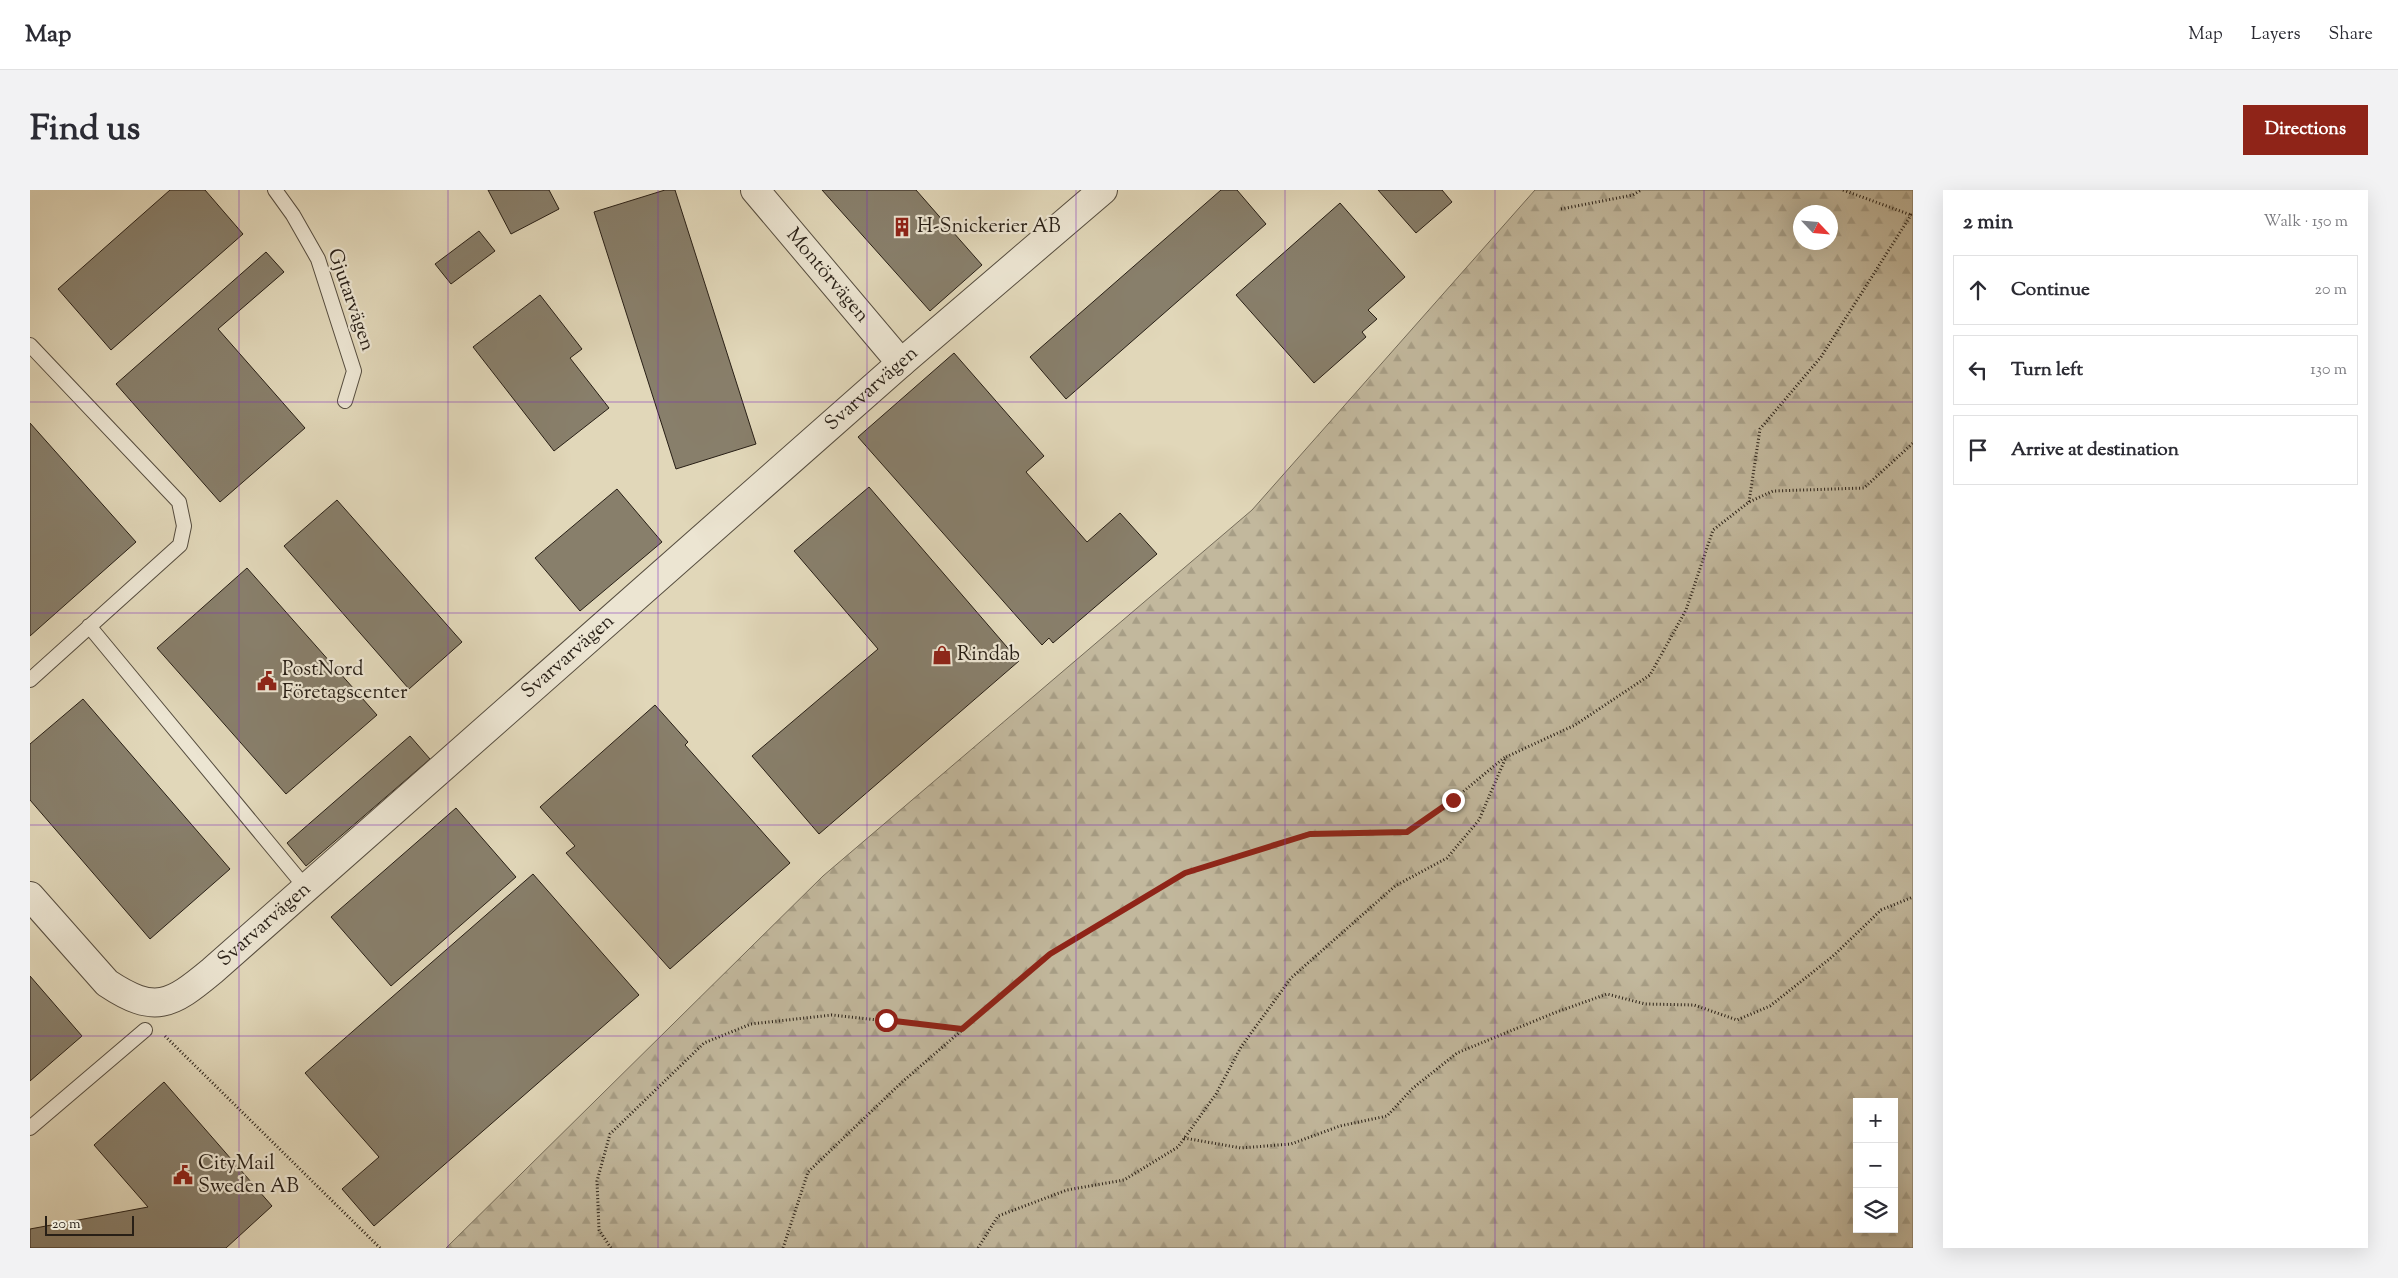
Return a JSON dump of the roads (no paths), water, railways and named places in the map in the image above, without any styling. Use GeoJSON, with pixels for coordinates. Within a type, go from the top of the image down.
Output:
{"type":"FeatureCollection","features":[{"type":"Feature","properties":{"kind":"street","name":"Montörvägen"},"geometry":{"type":"LineString","coordinates":[[755,190],[901,363]]}},
{"type":"Feature","properties":{"kind":"street","name":"Svarvarvägen"},"geometry":{"type":"LineString","coordinates":[[30,896],[107,983],[137,999],[160,1003],[176,999],[306,888],[901,363],[1103,190]]}},
{"type":"Feature","properties":{"kind":"lane","name":"Gjutarvägen"},"geometry":{"type":"LineString","coordinates":[[274,190],[293,215],[318,259],[354,371],[345,401]]}},
{"type":"Feature","properties":{"kind":"lane"},"geometry":{"type":"LineString","coordinates":[[30,345],[179,502],[184,526],[180,545],[30,680]]}},
{"type":"Feature","properties":{"kind":"lane"},"geometry":{"type":"LineString","coordinates":[[89,626],[306,888]]}},
{"type":"Feature","properties":{"kind":"lane"},"geometry":{"type":"LineString","coordinates":[[30,1128],[145,1030]]}},
{"type":"Feature","properties":{"kind":"place","name":"H-Snickerier AB"},"geometry":{"type":"Point","coordinates":[902,227]}},
{"type":"Feature","properties":{"kind":"place","name":"Rindab"},"geometry":{"type":"Point","coordinates":[942,655]}},
{"type":"Feature","properties":{"kind":"place","name":"PostNord Företagscenter"},"geometry":{"type":"Point","coordinates":[267,681]}},
{"type":"Feature","properties":{"kind":"place","name":"CityMail Sweden AB"},"geometry":{"type":"Point","coordinates":[183,1175]}}]}
